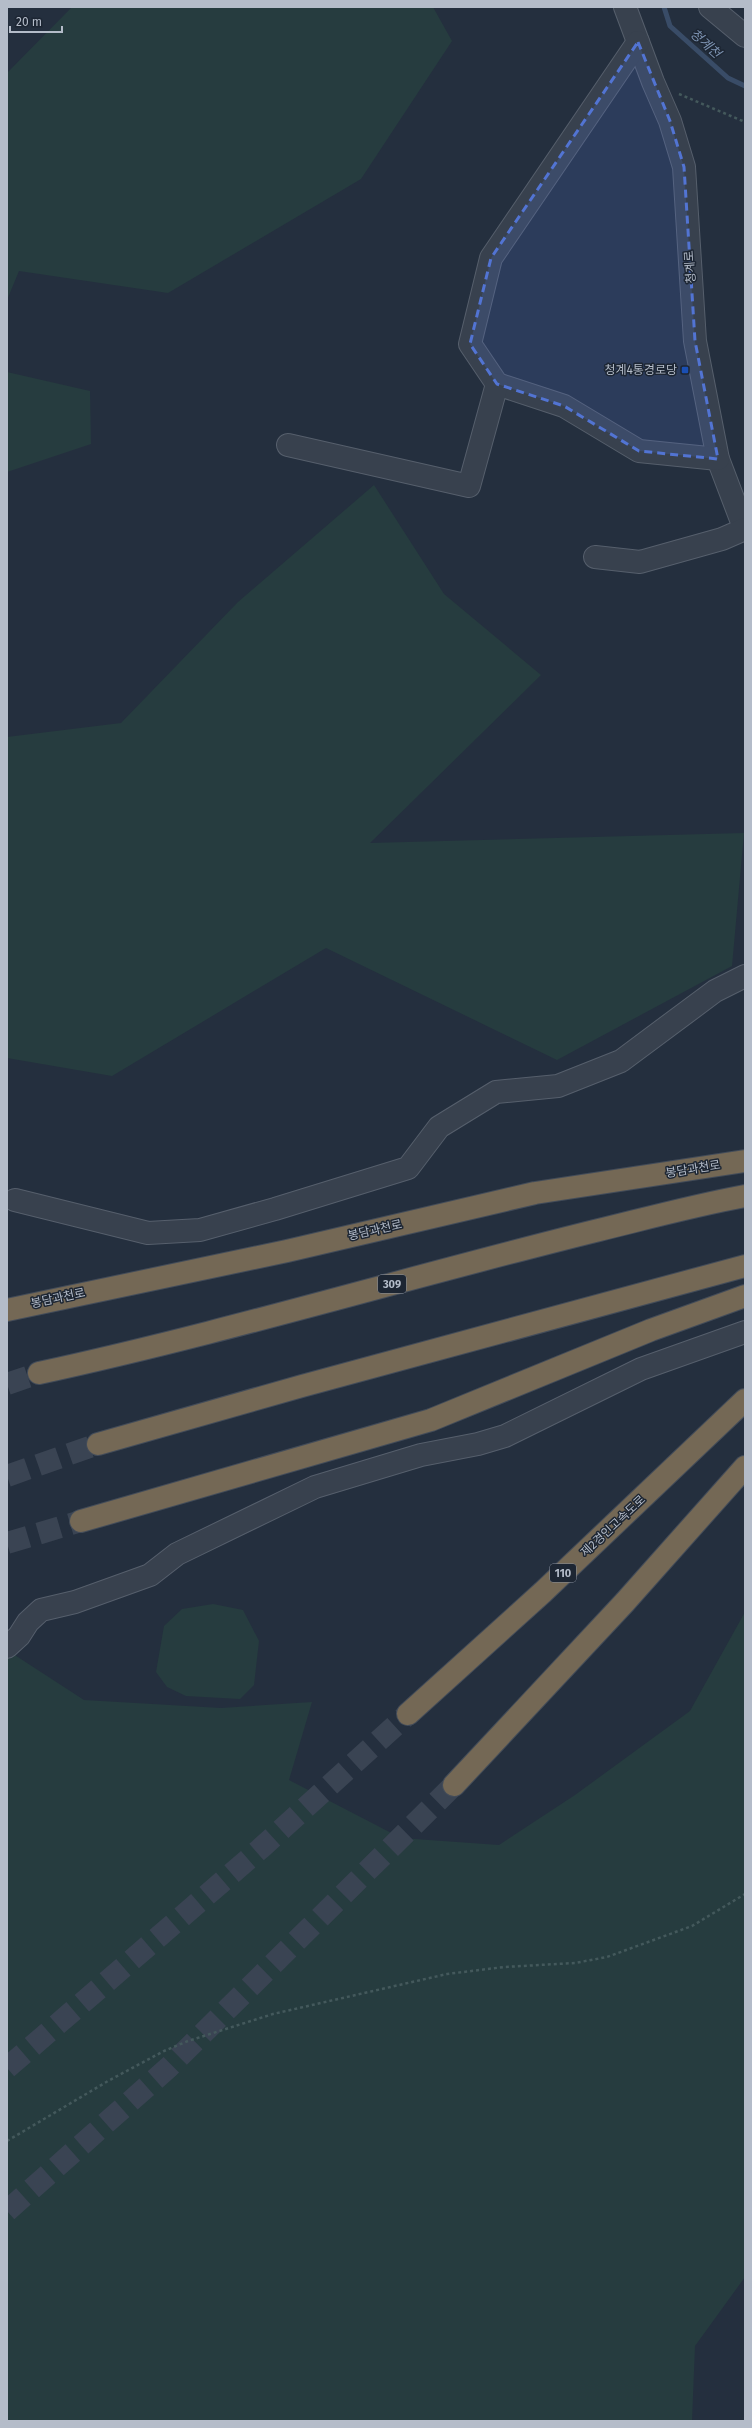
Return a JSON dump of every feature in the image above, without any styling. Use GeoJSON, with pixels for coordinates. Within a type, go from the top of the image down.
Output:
{"type":"FeatureCollection","features":[{"type":"Feature","properties":{"kind":"highway","name":"봉담과천로"},"geometry":{"type":"LineString","coordinates":[[7,1310],[287,1251],[535,1193],[745,1161]]}},
{"type":"Feature","properties":{"kind":"highway","name":"309"},"geometry":{"type":"LineString","coordinates":[[39,1373],[147,1350],[275,1317],[461,1264],[745,1196]]}},
{"type":"Feature","properties":{"kind":"highway"},"geometry":{"type":"LineString","coordinates":[[98,1444],[310,1384],[745,1266]]}},
{"type":"Feature","properties":{"kind":"highway"},"geometry":{"type":"LineString","coordinates":[[81,1521],[431,1420],[651,1330],[745,1296]]}},
{"type":"Feature","properties":{"kind":"highway","name":"제2경인고속도로"},"geometry":{"type":"LineString","coordinates":[[408,1714],[543,1592],[716,1430],[745,1400]]}},
{"type":"Feature","properties":{"kind":"highway"},"geometry":{"type":"LineString","coordinates":[[454,1785],[625,1602],[745,1468]]}},
{"type":"Feature","properties":{"kind":"highway"},"geometry":{"type":"LineString","coordinates":[[625,1602],[745,1489]]}},
{"type":"Feature","properties":{"kind":"street","name":"청계로"},"geometry":{"type":"LineString","coordinates":[[625,7],[653,82],[670,121],[684,167],[695,341],[718,459],[745,530]]}},
{"type":"Feature","properties":{"kind":"street"},"geometry":{"type":"LineString","coordinates":[[710,7],[745,36]]}},
{"type":"Feature","properties":{"kind":"street"},"geometry":{"type":"LineString","coordinates":[[638,42],[491,258],[470,344],[497,384],[564,406],[639,451],[718,459]]}},
{"type":"Feature","properties":{"kind":"street"},"geometry":{"type":"LineString","coordinates":[[288,445],[469,486],[497,384]]}},
{"type":"Feature","properties":{"kind":"street"},"geometry":{"type":"LineString","coordinates":[[595,557],[640,562],[722,539],[745,530]]}},
{"type":"Feature","properties":{"kind":"street"},"geometry":{"type":"LineString","coordinates":[[14,1200],[148,1233],[200,1230],[275,1209],[408,1168],[439,1127],[496,1092],[558,1086],[621,1061],[715,991],[745,976]]}},
{"type":"Feature","properties":{"kind":"street"},"geometry":{"type":"LineString","coordinates":[[7,1647],[19,1636],[28,1622],[41,1610],[75,1602],[150,1575],[177,1554],[315,1487],[421,1455],[478,1444],[505,1436],[641,1369],[745,1332]]}},
{"type":"Feature","properties":{"kind":"path"},"geometry":{"type":"LineString","coordinates":[[653,82],[745,122]]}},
{"type":"Feature","properties":{"kind":"path"},"geometry":{"type":"LineString","coordinates":[[7,2141],[108,2081],[164,2051],[188,2041],[273,2014],[447,1974],[504,1967],[575,1963],[607,1957],[692,1926],[745,1894]]}},
{"type":"Feature","properties":{"kind":"highlighted area"},"geometry":{"type":"Polygon","coordinates":[[[638,42],[670,121],[684,167],[695,341],[718,459],[639,451],[564,406],[497,384],[470,344],[491,258],[638,42]]]}},
{"type":"Feature","properties":{"kind":"green space"},"geometry":{"type":"Polygon","coordinates":[[[72,7],[433,7],[452,41],[361,179],[168,293],[19,271],[7,300],[7,73],[72,7]]]}},
{"type":"Feature","properties":{"kind":"green space"},"geometry":{"type":"Polygon","coordinates":[[[7,372],[90,391],[91,444],[7,472],[7,372]]]}},
{"type":"Feature","properties":{"kind":"green space"},"geometry":{"type":"Polygon","coordinates":[[[374,485],[444,594],[541,675],[370,843],[744,833],[732,966],[557,1060],[326,948],[112,1076],[7,1058],[7,737],[121,723],[238,602],[374,485]]]}},
{"type":"Feature","properties":{"kind":"green space"},"geometry":{"type":"Polygon","coordinates":[[[213,1604],[243,1610],[259,1641],[254,1685],[240,1699],[186,1696],[167,1687],[156,1672],[164,1626],[182,1609],[213,1604]]]}},
{"type":"Feature","properties":{"kind":"green space"},"geometry":{"type":"Polygon","coordinates":[[[745,1612],[745,2277],[695,2346],[692,2421],[7,2421],[7,1650],[84,1700],[221,1708],[312,1702],[289,1780],[401,1838],[499,1845],[575,1795],[690,1711],[745,1612]]]}},
{"type":"Feature","properties":{"kind":"waterway","name":"청계천"},"geometry":{"type":"LineString","coordinates":[[664,7],[670,26],[728,78],[745,86]]}},
{"type":"Feature","properties":{"kind":"tunnel"},"geometry":{"type":"LineString","coordinates":[[7,1384],[39,1373]]}},
{"type":"Feature","properties":{"kind":"tunnel"},"geometry":{"type":"LineString","coordinates":[[7,1476],[98,1444]]}},
{"type":"Feature","properties":{"kind":"tunnel"},"geometry":{"type":"LineString","coordinates":[[7,1543],[81,1521]]}},
{"type":"Feature","properties":{"kind":"tunnel"},"geometry":{"type":"LineString","coordinates":[[7,2068],[260,1849],[408,1714]]}},
{"type":"Feature","properties":{"kind":"tunnel"},"geometry":{"type":"LineString","coordinates":[[7,2211],[169,2067],[454,1785]]}},
{"type":"Feature","properties":{"kind":"place","name":"청계4통경로당"},"geometry":{"type":"Point","coordinates":[685,370]}}]}
